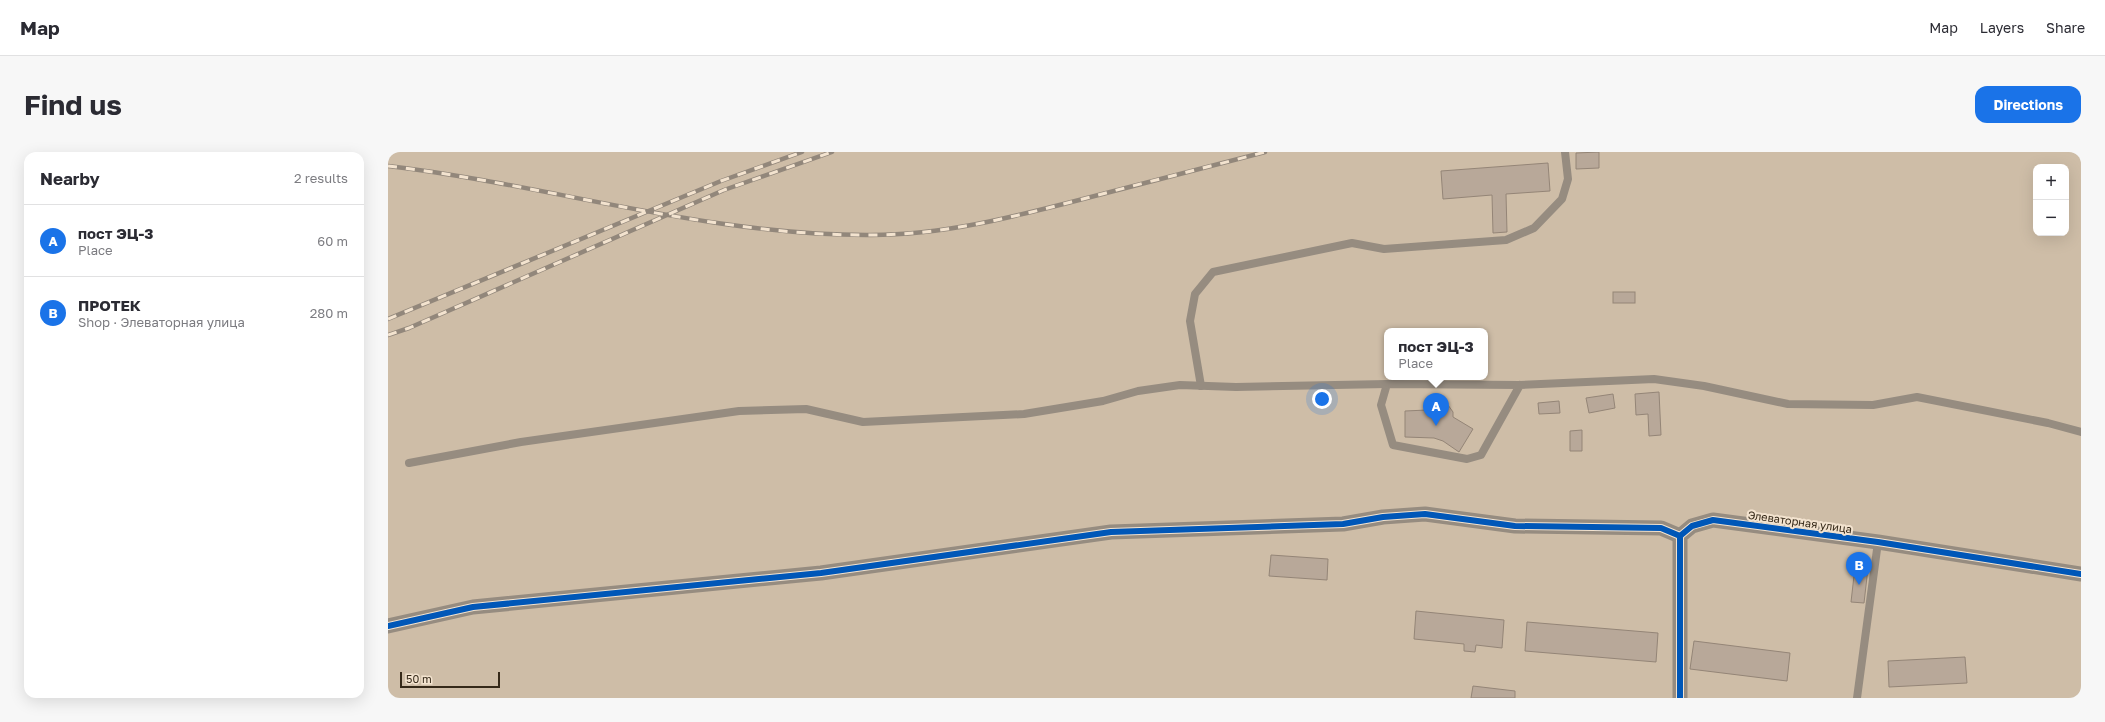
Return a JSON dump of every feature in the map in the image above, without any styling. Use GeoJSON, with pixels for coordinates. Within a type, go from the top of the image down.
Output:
{"type":"FeatureCollection","features":[{"type":"Feature","properties":{"kind":"street"},"geometry":{"type":"LineString","coordinates":[[388,626],[473,607],[821,573],[1111,532],[1343,524],[1383,517],[1425,514],[1515,526],[1661,528],[1680,536],[1680,698]]}},
{"type":"Feature","properties":{"kind":"street","name":"Элеваторная улица"},"geometry":{"type":"LineString","coordinates":[[1680,536],[1692,526],[1712,520],[1878,542],[2081,574]]}},
{"type":"Feature","properties":{"kind":"lane"},"geometry":{"type":"LineString","coordinates":[[1201,386],[1190,321],[1195,294],[1213,272],[1352,243],[1384,249],[1506,240],[1534,228],[1562,200],[1568,179],[1565,152]]}},
{"type":"Feature","properties":{"kind":"lane"},"geometry":{"type":"LineString","coordinates":[[409,463],[521,442],[739,411],[806,409],[863,422],[1024,414],[1103,401],[1138,391],[1180,386],[1236,387],[1387,384],[1520,386],[1654,379],[1704,386],[1788,404],[1874,405],[1917,397],[2048,422],[2081,432]]}},
{"type":"Feature","properties":{"kind":"lane"},"geometry":{"type":"LineString","coordinates":[[1387,384],[1381,405],[1394,445],[1466,459],[1481,455],[1520,386]]}},
{"type":"Feature","properties":{"kind":"lane"},"geometry":{"type":"LineString","coordinates":[[1857,698],[1878,542]]}},
{"type":"Feature","properties":{"kind":"building"},"geometry":{"type":"Polygon","coordinates":[[[1599,152],[1599,168],[1576,169],[1576,153],[1599,152]]]}},
{"type":"Feature","properties":{"kind":"building"},"geometry":{"type":"Polygon","coordinates":[[[1548,163],[1550,191],[1506,194],[1507,232],[1493,233],[1492,195],[1443,199],[1441,171],[1548,163]]]}},
{"type":"Feature","properties":{"kind":"building"},"geometry":{"type":"Polygon","coordinates":[[[1613,292],[1635,292],[1635,303],[1613,303],[1613,292]]]}},
{"type":"Feature","properties":{"kind":"building"},"geometry":{"type":"Polygon","coordinates":[[[1659,392],[1661,435],[1649,436],[1648,414],[1636,415],[1635,394],[1659,392]]]}},
{"type":"Feature","properties":{"kind":"building"},"geometry":{"type":"Polygon","coordinates":[[[1613,394],[1615,408],[1589,413],[1586,398],[1613,394]]]}},
{"type":"Feature","properties":{"kind":"building"},"geometry":{"type":"Polygon","coordinates":[[[1559,401],[1560,413],[1539,414],[1538,403],[1559,401]]]}},
{"type":"Feature","properties":{"kind":"building"},"geometry":{"type":"Polygon","coordinates":[[[1441,402],[1448,405],[1453,412],[1453,417],[1473,429],[1459,452],[1443,441],[1434,438],[1405,437],[1405,411],[1427,410],[1441,402]]]}},
{"type":"Feature","properties":{"kind":"building"},"geometry":{"type":"Polygon","coordinates":[[[1582,430],[1582,451],[1570,451],[1570,431],[1582,430]]]}},
{"type":"Feature","properties":{"kind":"building"},"geometry":{"type":"Polygon","coordinates":[[[1271,555],[1328,559],[1327,580],[1269,576],[1271,555]]]}},
{"type":"Feature","properties":{"kind":"building"},"geometry":{"type":"Polygon","coordinates":[[[1855,567],[1868,568],[1864,603],[1851,602],[1855,567]]]}},
{"type":"Feature","properties":{"kind":"building"},"geometry":{"type":"Polygon","coordinates":[[[1416,611],[1504,620],[1502,648],[1476,645],[1475,652],[1464,651],[1464,644],[1414,639],[1416,611]]]}},
{"type":"Feature","properties":{"kind":"building"},"geometry":{"type":"Polygon","coordinates":[[[1527,622],[1658,633],[1656,662],[1525,651],[1527,622]]]}},
{"type":"Feature","properties":{"kind":"building"},"geometry":{"type":"Polygon","coordinates":[[[1694,641],[1790,653],[1787,681],[1690,669],[1694,641]]]}},
{"type":"Feature","properties":{"kind":"building"},"geometry":{"type":"Polygon","coordinates":[[[1965,657],[1967,683],[1889,687],[1888,661],[1965,657]]]}},
{"type":"Feature","properties":{"kind":"building"},"geometry":{"type":"Polygon","coordinates":[[[1473,686],[1515,691],[1515,698],[1471,698],[1473,686]]]}},
{"type":"Feature","properties":{"kind":"railway"},"geometry":{"type":"LineString","coordinates":[[388,319],[721,181],[802,152]]}},
{"type":"Feature","properties":{"kind":"railway"},"geometry":{"type":"LineString","coordinates":[[388,335],[409,328],[724,190],[832,152]]}},
{"type":"Feature","properties":{"kind":"railway"},"geometry":{"type":"LineString","coordinates":[[388,166],[449,174],[689,219],[810,233],[871,235],[925,232],[978,224],[1057,206],[1265,152]]}},
{"type":"Feature","properties":{"kind":"cycle path"},"geometry":{"type":"LineString","coordinates":[[388,626],[473,607],[821,573],[1111,532],[1343,524],[1383,517],[1425,514],[1515,526],[1661,528],[1680,536]]}},
{"type":"Feature","properties":{"kind":"cycle path"},"geometry":{"type":"LineString","coordinates":[[1680,698],[1680,536],[1692,526],[1713,520],[1878,542],[2081,574]]}},
{"type":"Feature","properties":{"kind":"place","name":"пост ЭЦ-3"},"geometry":{"type":"Point","coordinates":[1436,426]}},
{"type":"Feature","properties":{"kind":"place","name":"ПРОТЕК"},"geometry":{"type":"Point","coordinates":[1859,585]}}]}
